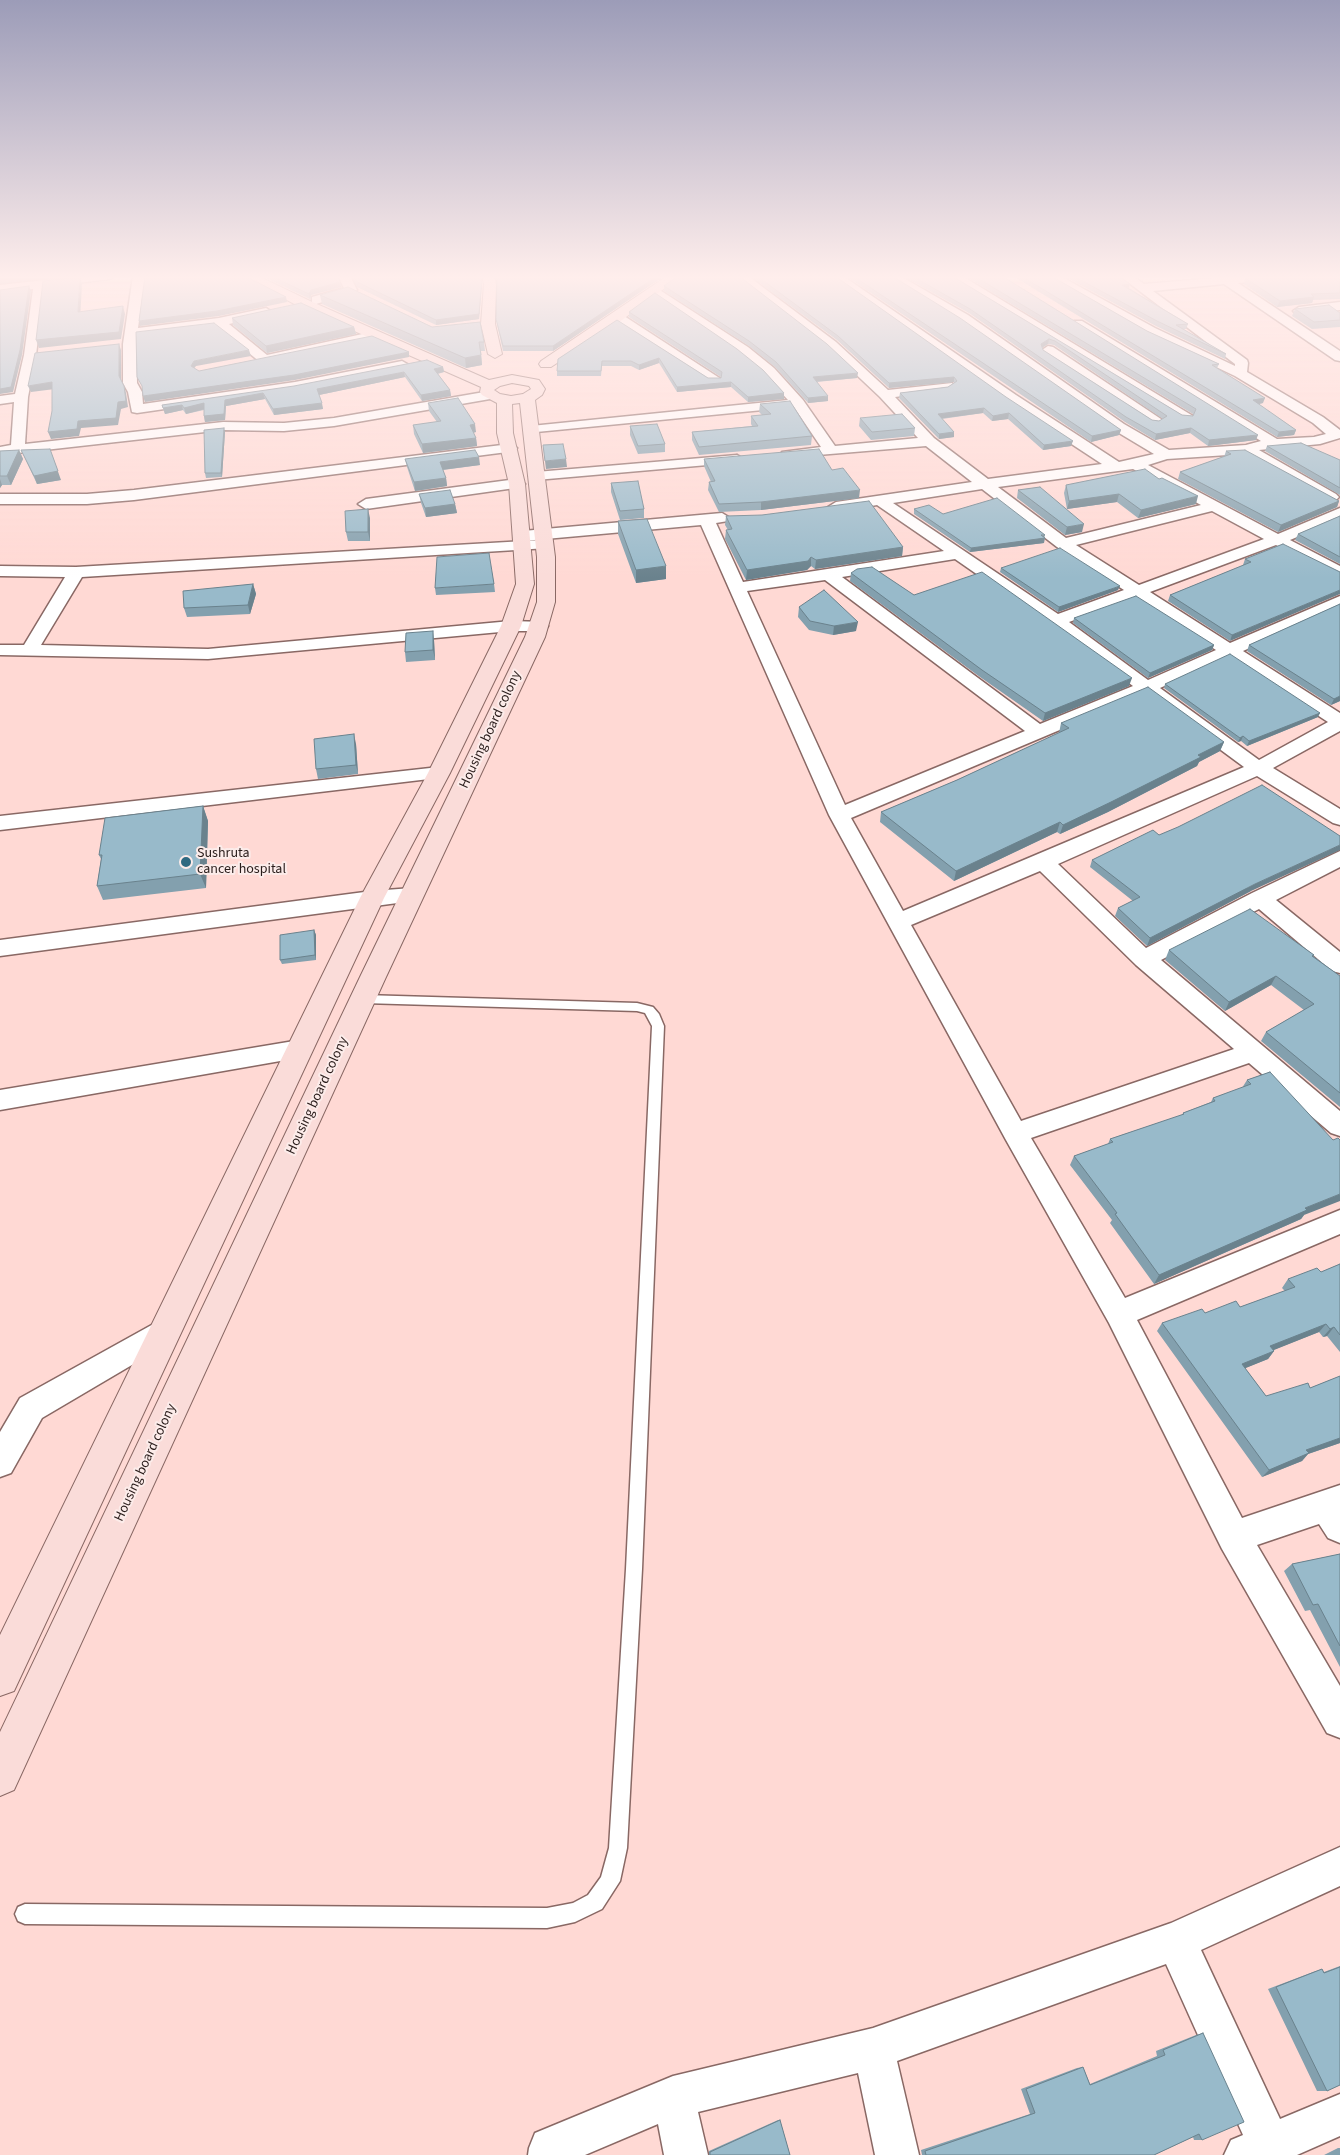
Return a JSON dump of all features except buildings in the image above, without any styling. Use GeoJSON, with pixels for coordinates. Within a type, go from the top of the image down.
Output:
{"type":"FeatureCollection","features":[{"type":"Feature","properties":{"kind":"street"},"geometry":{"type":"LineString","coordinates":[[18,449],[22,397],[26,377]]}},
{"type":"Feature","properties":{"kind":"street"},"geometry":{"type":"LineString","coordinates":[[130,377],[130,383],[135,392],[137,409],[295,386],[343,377]]}},
{"type":"Feature","properties":{"kind":"street"},"geometry":{"type":"LineString","coordinates":[[479,377],[507,387]]}},
{"type":"Feature","properties":{"kind":"street"},"geometry":{"type":"LineString","coordinates":[[483,377],[507,387]]}},
{"type":"Feature","properties":{"kind":"street"},"geometry":{"type":"LineString","coordinates":[[504,377],[507,387]]}},
{"type":"Feature","properties":{"kind":"street"},"geometry":{"type":"LineString","coordinates":[[507,387],[525,377]]}},
{"type":"Feature","properties":{"kind":"street"},"geometry":{"type":"LineString","coordinates":[[0,450],[224,426],[284,427],[334,422],[507,387],[525,377]]}},
{"type":"Feature","properties":{"kind":"street"},"geometry":{"type":"LineString","coordinates":[[710,377],[714,379]]}},
{"type":"Feature","properties":{"kind":"street"},"geometry":{"type":"LineString","coordinates":[[774,377],[798,403],[832,451]]}},
{"type":"Feature","properties":{"kind":"street"},"geometry":{"type":"LineString","coordinates":[[865,377],[929,441],[1063,544],[1230,649],[1340,722],[1294,751],[1258,768],[1044,862],[898,922]]}},
{"type":"Feature","properties":{"kind":"street"},"geometry":{"type":"LineString","coordinates":[[981,377],[1116,466]]}},
{"type":"Feature","properties":{"kind":"street"},"geometry":{"type":"LineString","coordinates":[[1048,377],[1119,427],[1166,455]]}},
{"type":"Feature","properties":{"kind":"street"},"geometry":{"type":"LineString","coordinates":[[1087,377],[1157,421]]}},
{"type":"Feature","properties":{"kind":"street"},"geometry":{"type":"LineString","coordinates":[[1123,377],[1186,416]]}},
{"type":"Feature","properties":{"kind":"street"},"geometry":{"type":"LineString","coordinates":[[1163,377],[1274,443]]}},
{"type":"Feature","properties":{"kind":"street"},"geometry":{"type":"LineString","coordinates":[[1244,377],[1318,420],[1336,439]]}},
{"type":"Feature","properties":{"kind":"street"},"geometry":{"type":"LineString","coordinates":[[884,394],[947,386]]}},
{"type":"Feature","properties":{"kind":"street","name":"Housing board colony"},"geometry":{"type":"LineString","coordinates":[[0,1776],[363,999],[536,637],[546,602],[534,541],[526,480],[531,430],[507,387]]}},
{"type":"Feature","properties":{"kind":"street","name":"Housing board colony"},"geometry":{"type":"LineString","coordinates":[[507,387],[506,433],[510,448],[526,480]]}},
{"type":"Feature","properties":{"kind":"street"},"geometry":{"type":"LineString","coordinates":[[0,400],[22,397]]}},
{"type":"Feature","properties":{"kind":"street"},"geometry":{"type":"LineString","coordinates":[[531,430],[798,403]]}},
{"type":"Feature","properties":{"kind":"street"},"geometry":{"type":"LineString","coordinates":[[1119,427],[1218,410]]}},
{"type":"Feature","properties":{"kind":"street"},"geometry":{"type":"LineString","coordinates":[[817,510],[882,502],[1052,474],[1135,464],[1166,455],[1246,449],[1274,443],[1336,439]]}},
{"type":"Feature","properties":{"kind":"street"},"geometry":{"type":"LineString","coordinates":[[772,456],[929,441]]}},
{"type":"Feature","properties":{"kind":"street"},"geometry":{"type":"LineString","coordinates":[[0,499],[87,499],[134,495],[510,448]]}},
{"type":"Feature","properties":{"kind":"street"},"geometry":{"type":"LineString","coordinates":[[1246,449],[1340,502]]}},
{"type":"Feature","properties":{"kind":"street"},"geometry":{"type":"LineString","coordinates":[[366,504],[526,480],[753,458]]}},
{"type":"Feature","properties":{"kind":"street"},"geometry":{"type":"LineString","coordinates":[[1135,464],[1340,573]]}},
{"type":"Feature","properties":{"kind":"street"},"geometry":{"type":"LineString","coordinates":[[882,502],[1056,621],[1258,768],[1340,818]]}},
{"type":"Feature","properties":{"kind":"street"},"geometry":{"type":"LineString","coordinates":[[1063,544],[1215,506]]}},
{"type":"Feature","properties":{"kind":"street"},"geometry":{"type":"LineString","coordinates":[[1056,621],[1279,539],[1340,513]]}},
{"type":"Feature","properties":{"kind":"street"},"geometry":{"type":"LineString","coordinates":[[0,570],[76,572],[534,541],[706,519],[733,518]]}},
{"type":"Feature","properties":{"kind":"street"},"geometry":{"type":"LineString","coordinates":[[706,519],[839,815],[1015,1133],[1119,1314],[1234,1537],[1340,1720]]}},
{"type":"Feature","properties":{"kind":"street","name":"Housing board colony"},"geometry":{"type":"LineString","coordinates":[[0,1677],[372,898],[439,773],[511,626],[525,584],[534,541]]}},
{"type":"Feature","properties":{"kind":"street"},"geometry":{"type":"LineString","coordinates":[[737,588],[959,554]]}},
{"type":"Feature","properties":{"kind":"street"},"geometry":{"type":"LineString","coordinates":[[28,651],[76,572]]}},
{"type":"Feature","properties":{"kind":"street"},"geometry":{"type":"LineString","coordinates":[[828,574],[1037,731]]}},
{"type":"Feature","properties":{"kind":"street"},"geometry":{"type":"LineString","coordinates":[[839,815],[1037,731],[1147,687],[1340,601]]}},
{"type":"Feature","properties":{"kind":"street"},"geometry":{"type":"LineString","coordinates":[[0,650],[208,654],[511,626],[539,626]]}},
{"type":"Feature","properties":{"kind":"street"},"geometry":{"type":"LineString","coordinates":[[0,823],[439,773]]}},
{"type":"Feature","properties":{"kind":"street"},"geometry":{"type":"LineString","coordinates":[[1144,959],[1340,858]]}},
{"type":"Feature","properties":{"kind":"street"},"geometry":{"type":"LineString","coordinates":[[1044,862],[1144,959],[1340,1126]]}},
{"type":"Feature","properties":{"kind":"street"},"geometry":{"type":"LineString","coordinates":[[0,948],[372,898],[412,895]]}},
{"type":"Feature","properties":{"kind":"street"},"geometry":{"type":"LineString","coordinates":[[1260,898],[1340,965]]}},
{"type":"Feature","properties":{"kind":"street"},"geometry":{"type":"LineString","coordinates":[[0,1100],[300,1049]]}},
{"type":"Feature","properties":{"kind":"street"},"geometry":{"type":"LineString","coordinates":[[1015,1133],[1253,1052]]}},
{"type":"Feature","properties":{"kind":"street"},"geometry":{"type":"LineString","coordinates":[[1119,1314],[1340,1222]]}},
{"type":"Feature","properties":{"kind":"street"},"geometry":{"type":"LineString","coordinates":[[0,1462],[31,1408],[166,1330]]}},
{"type":"Feature","properties":{"kind":"street"},"geometry":{"type":"LineString","coordinates":[[1234,1537],[1335,1512]]}},
{"type":"Feature","properties":{"kind":"street"},"geometry":{"type":"LineString","coordinates":[[550,2155],[550,2148],[673,2098],[874,2049],[1176,1941],[1340,1866]]}},
{"type":"Feature","properties":{"kind":"street"},"geometry":{"type":"LineString","coordinates":[[1176,1941],[1263,2152],[1340,2115]]}},
{"type":"Feature","properties":{"kind":"street"},"geometry":{"type":"LineString","coordinates":[[874,2049],[897,2155]]}},
{"type":"Feature","properties":{"kind":"street"},"geometry":{"type":"LineString","coordinates":[[673,2098],[686,2155]]}},
{"type":"Feature","properties":{"kind":"lane"},"geometry":{"type":"LineString","coordinates":[[25,1914],[547,1918],[575,1912],[595,1902],[610,1881],[618,1848],[634,1569],[658,1026],[655,1017],[649,1010],[637,1006],[363,999]]}},
{"type":"Feature","properties":{"kind":"place","name":"Sushruta cancer hospital"},"geometry":{"type":"Point","coordinates":[186,862]}}]}
